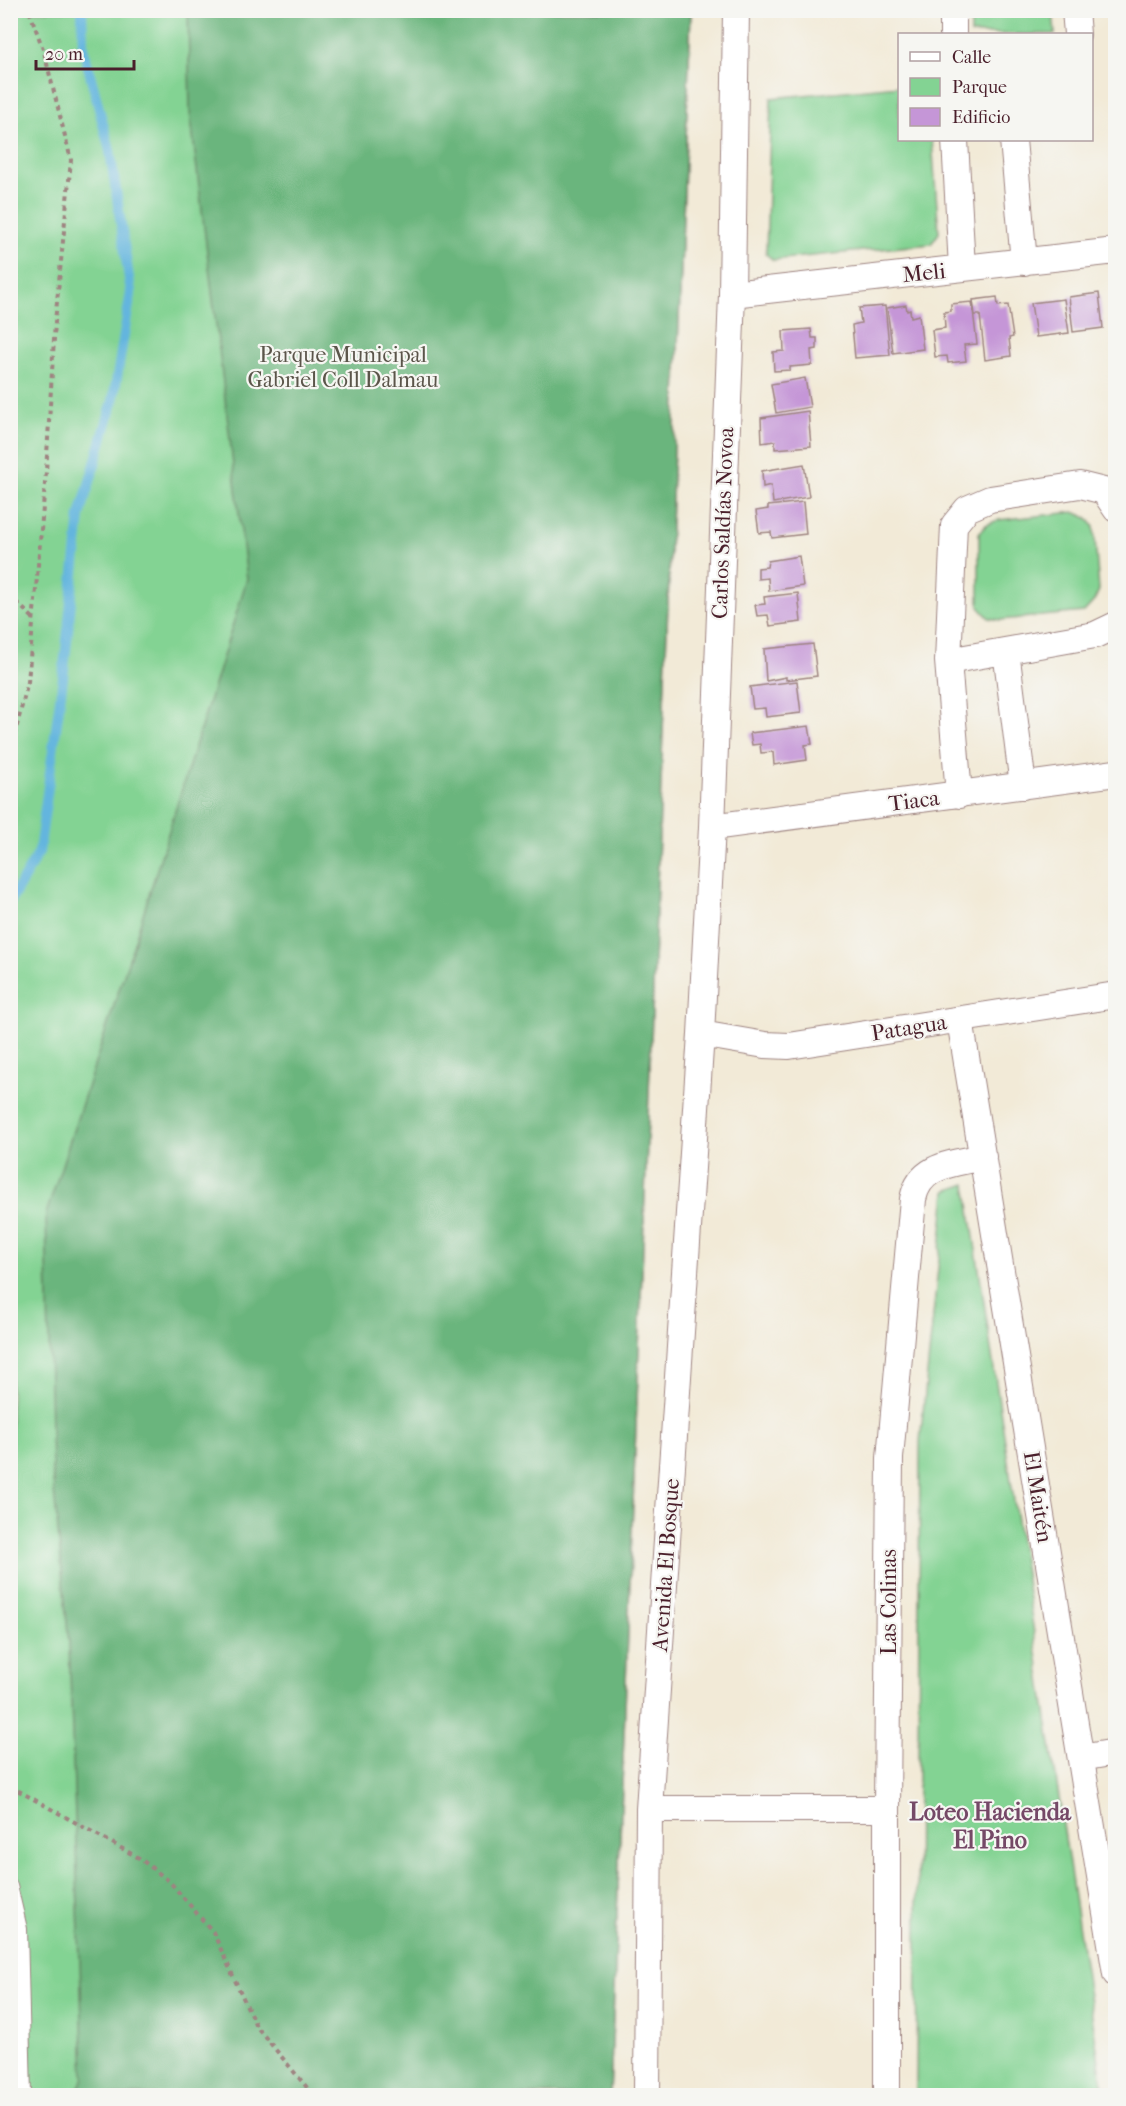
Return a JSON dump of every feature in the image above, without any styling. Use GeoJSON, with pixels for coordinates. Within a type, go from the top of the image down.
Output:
{"type":"FeatureCollection","features":[{"type":"Feature","properties":{"kind":"street","name":"Carlos Saldías Novoa"},"geometry":{"type":"LineString","coordinates":[[701,1035],[712,827],[732,294],[736,10]]}},
{"type":"Feature","properties":{"kind":"street"},"geometry":{"type":"LineString","coordinates":[[953,10],[953,33]]}},
{"type":"Feature","properties":{"kind":"street"},"geometry":{"type":"LineString","coordinates":[[1075,10],[1077,33]]}},
{"type":"Feature","properties":{"kind":"street"},"geometry":{"type":"LineString","coordinates":[[954,141],[962,268]]}},
{"type":"Feature","properties":{"kind":"street"},"geometry":{"type":"LineString","coordinates":[[1013,141],[1024,262]]}},
{"type":"Feature","properties":{"kind":"street","name":"Meli"},"geometry":{"type":"LineString","coordinates":[[732,294],[1116,251]]}},
{"type":"Feature","properties":{"kind":"street"},"geometry":{"type":"LineString","coordinates":[[959,795],[948,661],[954,525],[967,509],[990,499],[1080,485],[1104,491],[1116,509]]}},
{"type":"Feature","properties":{"kind":"street"},"geometry":{"type":"LineString","coordinates":[[948,661],[1095,635],[1116,625]]}},
{"type":"Feature","properties":{"kind":"street"},"geometry":{"type":"LineString","coordinates":[[1006,651],[1023,786]]}},
{"type":"Feature","properties":{"kind":"street","name":"Tiaca"},"geometry":{"type":"LineString","coordinates":[[712,827],[1116,773]]}},
{"type":"Feature","properties":{"kind":"street","name":"Patagua"},"geometry":{"type":"LineString","coordinates":[[701,1035],[789,1046],[1116,995]]}},
{"type":"Feature","properties":{"kind":"street","name":"El Maitén"},"geometry":{"type":"LineString","coordinates":[[960,1020],[1116,1974]]}},
{"type":"Feature","properties":{"kind":"street","name":"Avenida El Bosque"},"geometry":{"type":"LineString","coordinates":[[647,2096],[649,1809],[701,1035]]}},
{"type":"Feature","properties":{"kind":"street","name":"Las Colinas"},"geometry":{"type":"LineString","coordinates":[[887,2096],[890,1458],[913,1199],[915,1188],[929,1172],[983,1157]]}},
{"type":"Feature","properties":{"kind":"street"},"geometry":{"type":"LineString","coordinates":[[1081,1758],[1116,1752]]}},
{"type":"Feature","properties":{"kind":"street"},"geometry":{"type":"LineString","coordinates":[[649,1809],[887,1809]]}},
{"type":"Feature","properties":{"kind":"lane"},"geometry":{"type":"LineString","coordinates":[[10,1886],[20,1929],[24,2096]]}},
{"type":"Feature","properties":{"kind":"path"},"geometry":{"type":"LineString","coordinates":[[10,753],[28,682],[46,472],[55,322],[71,160],[44,52],[29,10]]}},
{"type":"Feature","properties":{"kind":"path"},"geometry":{"type":"LineString","coordinates":[[10,596],[33,619]]}},
{"type":"Feature","properties":{"kind":"path"},"geometry":{"type":"LineString","coordinates":[[10,1786],[138,1858],[169,1881],[213,1932],[256,2026],[314,2096]]}},
{"type":"Feature","properties":{"kind":"green space","name":"Parque Municipal Gabriel Coll Dalmau"},"geometry":{"type":"Polygon","coordinates":[[[11,11],[691,11],[610,2095],[11,2096],[11,11]]]}},
{"type":"Feature","properties":{"kind":"green space","name":"Parque Municipal Gabriel Coll Dalmau"},"geometry":{"type":"Polygon","coordinates":[[[188,11],[691,11],[610,2095],[74,2095],[84,2078],[69,1643],[52,1470],[46,1214],[132,950],[247,579],[190,112],[188,11]]]}},
{"type":"Feature","properties":{"kind":"green space"},"geometry":{"type":"Polygon","coordinates":[[[971,11],[1053,11],[1055,33],[971,33],[971,11]]]}},
{"type":"Feature","properties":{"kind":"green space"},"geometry":{"type":"Polygon","coordinates":[[[898,86],[898,141],[932,141],[939,233],[931,244],[773,260],[766,254],[771,98],[898,86]]]}},
{"type":"Feature","properties":{"kind":"green space"},"geometry":{"type":"Polygon","coordinates":[[[1074,512],[1088,518],[1094,527],[1099,590],[1094,601],[1084,612],[1000,620],[989,618],[979,607],[979,533],[986,525],[998,520],[1074,512]]]}},
{"type":"Feature","properties":{"kind":"green space"},"geometry":{"type":"Polygon","coordinates":[[[966,1184],[1104,2095],[916,2095],[920,1441],[946,1191],[966,1184]]]}},
{"type":"Feature","properties":{"kind":"building"},"geometry":{"type":"Polygon","coordinates":[[[1099,293],[1103,328],[1073,332],[1069,297],[1099,293]]]}},
{"type":"Feature","properties":{"kind":"building"},"geometry":{"type":"Polygon","coordinates":[[[997,297],[998,306],[1008,305],[1013,337],[1009,338],[1011,356],[985,360],[980,315],[975,315],[973,300],[997,297]]]}},
{"type":"Feature","properties":{"kind":"building"},"geometry":{"type":"Polygon","coordinates":[[[1064,299],[1069,333],[1036,337],[1031,303],[1064,299]]]}},
{"type":"Feature","properties":{"kind":"building"},"geometry":{"type":"Polygon","coordinates":[[[972,302],[977,344],[964,345],[966,361],[948,363],[947,356],[935,357],[932,330],[945,328],[944,312],[951,311],[951,304],[972,302]]]}},
{"type":"Feature","properties":{"kind":"building"},"geometry":{"type":"Polygon","coordinates":[[[906,305],[911,317],[919,315],[923,349],[893,353],[887,308],[906,305]]]}},
{"type":"Feature","properties":{"kind":"building"},"geometry":{"type":"Polygon","coordinates":[[[885,306],[890,355],[855,358],[852,325],[861,323],[859,308],[885,306]]]}},
{"type":"Feature","properties":{"kind":"building"},"geometry":{"type":"Polygon","coordinates":[[[811,329],[812,338],[817,338],[817,349],[811,350],[812,365],[774,371],[773,352],[784,351],[783,331],[811,329]]]}},
{"type":"Feature","properties":{"kind":"building"},"geometry":{"type":"Polygon","coordinates":[[[805,378],[810,407],[776,413],[771,384],[805,378]]]}},
{"type":"Feature","properties":{"kind":"building"},"geometry":{"type":"Polygon","coordinates":[[[808,411],[811,446],[775,449],[775,441],[762,443],[761,418],[808,411]]]}},
{"type":"Feature","properties":{"kind":"building"},"geometry":{"type":"Polygon","coordinates":[[[804,464],[809,497],[773,503],[771,485],[763,487],[762,471],[804,464]]]}},
{"type":"Feature","properties":{"kind":"building"},"geometry":{"type":"Polygon","coordinates":[[[803,502],[806,534],[772,538],[771,532],[759,533],[756,511],[768,509],[768,506],[803,502]]]}},
{"type":"Feature","properties":{"kind":"building"},"geometry":{"type":"Polygon","coordinates":[[[799,556],[803,586],[769,591],[768,578],[758,579],[758,568],[767,567],[768,561],[799,556]]]}},
{"type":"Feature","properties":{"kind":"building"},"geometry":{"type":"Polygon","coordinates":[[[798,593],[801,622],[770,626],[768,615],[757,616],[755,605],[765,604],[764,597],[798,593]]]}},
{"type":"Feature","properties":{"kind":"building"},"geometry":{"type":"Polygon","coordinates":[[[813,644],[817,676],[786,680],[786,677],[766,681],[764,649],[813,644]]]}},
{"type":"Feature","properties":{"kind":"building"},"geometry":{"type":"Polygon","coordinates":[[[797,681],[801,713],[766,717],[765,708],[753,709],[750,687],[797,681]]]}},
{"type":"Feature","properties":{"kind":"building"},"geometry":{"type":"Polygon","coordinates":[[[809,726],[812,744],[805,745],[807,760],[774,765],[773,752],[761,753],[760,744],[752,745],[750,733],[809,726]]]}},
{"type":"Feature","properties":{"kind":"waterway"},"geometry":{"type":"LineString","coordinates":[[10,902],[39,852],[63,678],[80,516],[113,401],[131,292],[110,151],[83,47],[82,10]]}},
{"type":"Feature","properties":{"kind":"district","name":"Loteo Hacienda El Pino"},"geometry":{"type":"Point","coordinates":[990,1826]}}]}
